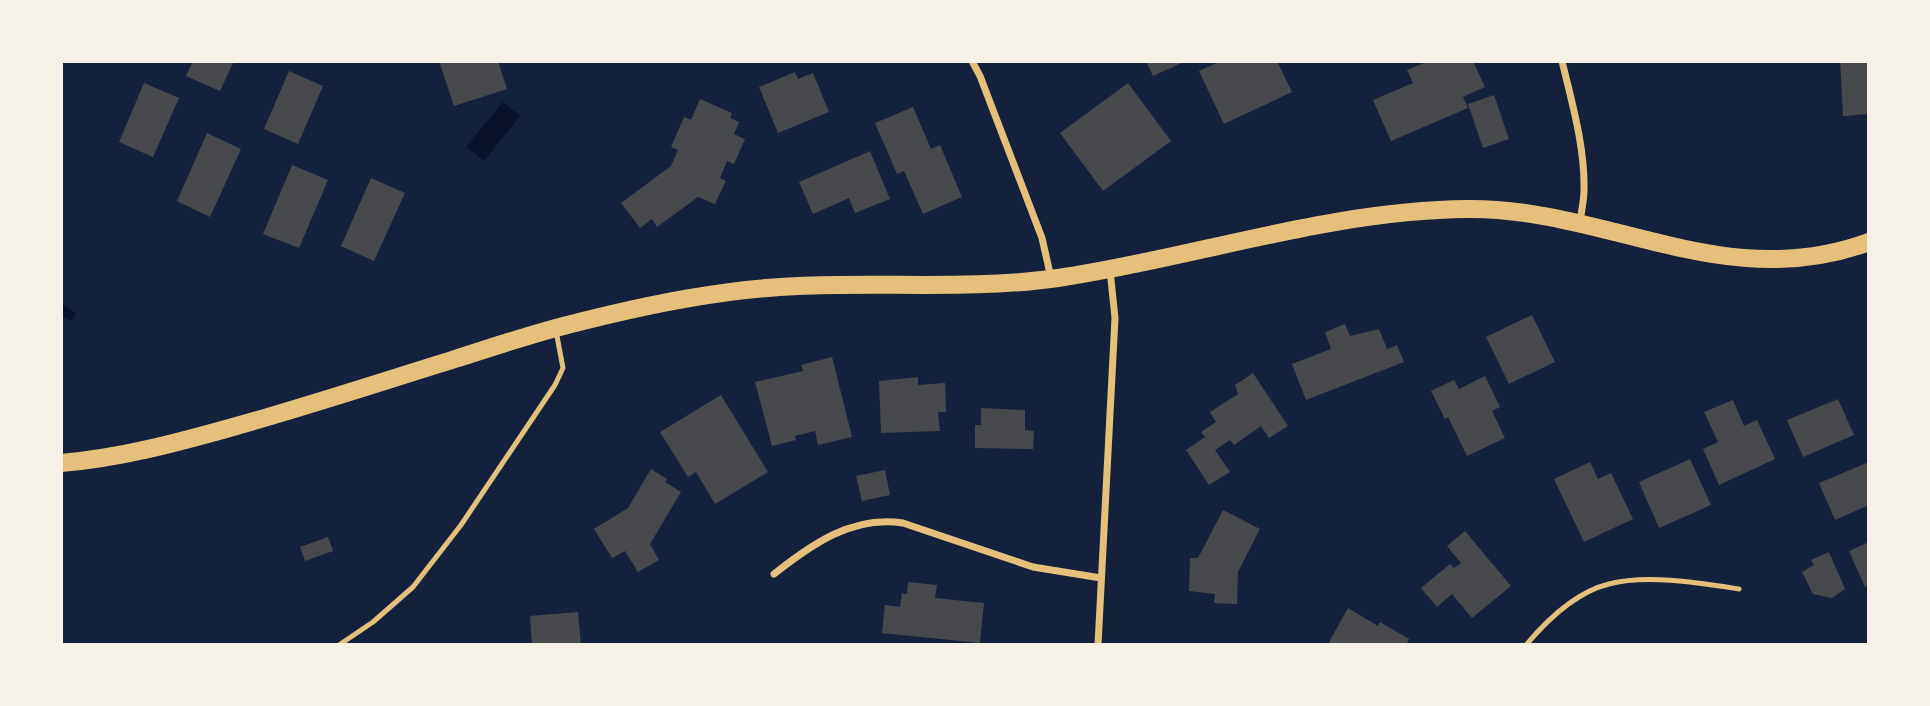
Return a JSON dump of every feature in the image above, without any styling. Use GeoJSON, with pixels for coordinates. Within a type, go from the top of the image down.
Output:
{"type":"FeatureCollection","features":[{"type":"Feature","properties":{"kind":"main road"},"geometry":{"type":"LineString","coordinates":[[61,463],[131,454],[291,410],[556,327],[649,305],[728,291],[799,286],[1052,279],[1110,270],[1284,233],[1418,211],[1501,210],[1579,223],[1690,251],[1748,260],[1801,258],[1849,249],[1869,242]]}},
{"type":"Feature","properties":{"kind":"street"},"geometry":{"type":"LineString","coordinates":[[972,61],[1042,237],[1052,279]]}},
{"type":"Feature","properties":{"kind":"street"},"geometry":{"type":"LineString","coordinates":[[1562,61],[1577,123],[1581,155],[1584,191],[1579,223]]}},
{"type":"Feature","properties":{"kind":"street"},"geometry":{"type":"LineString","coordinates":[[1098,645],[1115,318],[1110,270]]}},
{"type":"Feature","properties":{"kind":"street"},"geometry":{"type":"LineString","coordinates":[[774,573],[801,552],[825,539],[867,522],[883,520],[903,523],[1033,567],[1101,578]]}},
{"type":"Feature","properties":{"kind":"lane"},"geometry":{"type":"LineString","coordinates":[[339,645],[373,622],[414,587],[461,525],[534,419],[563,368],[556,327]]}},
{"type":"Feature","properties":{"kind":"lane"},"geometry":{"type":"LineString","coordinates":[[1526,645],[1558,612],[1606,584],[1628,580],[1662,581],[1739,589]]}},
{"type":"Feature","properties":{"kind":"water"},"geometry":{"type":"Polygon","coordinates":[[[503,102],[520,116],[484,161],[466,147],[503,102]]]}},
{"type":"Feature","properties":{"kind":"building"},"geometry":{"type":"Polygon","coordinates":[[[193,61],[234,61],[220,91],[186,76],[193,61]]]}},
{"type":"Feature","properties":{"kind":"building"},"geometry":{"type":"Polygon","coordinates":[[[439,61],[498,61],[507,89],[454,106],[439,61]]]}},
{"type":"Feature","properties":{"kind":"building"},"geometry":{"type":"Polygon","coordinates":[[[1146,61],[1186,61],[1153,76],[1146,61]]]}},
{"type":"Feature","properties":{"kind":"building"},"geometry":{"type":"Polygon","coordinates":[[[1221,61],[1277,61],[1292,92],[1224,124],[1199,71],[1221,61]]]}},
{"type":"Feature","properties":{"kind":"building"},"geometry":{"type":"Polygon","coordinates":[[[1429,61],[1473,61],[1485,87],[1463,97],[1468,108],[1391,141],[1373,100],[1413,83],[1407,70],[1429,61]]]}},
{"type":"Feature","properties":{"kind":"building"},"geometry":{"type":"Polygon","coordinates":[[[1840,61],[1869,61],[1869,114],[1843,116],[1840,61]]]}},
{"type":"Feature","properties":{"kind":"building"},"geometry":{"type":"Polygon","coordinates":[[[289,71],[323,86],[298,144],[264,129],[289,71]]]}},
{"type":"Feature","properties":{"kind":"building"},"geometry":{"type":"Polygon","coordinates":[[[795,72],[798,79],[813,73],[829,112],[778,133],[759,87],[795,72]]]}},
{"type":"Feature","properties":{"kind":"building"},"geometry":{"type":"Polygon","coordinates":[[[144,83],[179,98],[153,157],[119,142],[144,83]]]}},
{"type":"Feature","properties":{"kind":"building"},"geometry":{"type":"Polygon","coordinates":[[[1128,83],[1171,141],[1103,191],[1060,133],[1128,83]]]}},
{"type":"Feature","properties":{"kind":"building"},"geometry":{"type":"Polygon","coordinates":[[[1494,95],[1509,139],[1483,148],[1468,104],[1494,95]]]}},
{"type":"Feature","properties":{"kind":"building"},"geometry":{"type":"Polygon","coordinates":[[[700,99],[732,113],[730,118],[739,122],[734,134],[745,139],[734,164],[727,161],[720,178],[726,181],[715,204],[698,197],[657,227],[652,219],[640,228],[621,203],[671,166],[678,150],[671,147],[684,117],[691,120],[700,99]]]}},
{"type":"Feature","properties":{"kind":"building"},"geometry":{"type":"Polygon","coordinates":[[[913,107],[931,149],[940,145],[962,197],[923,214],[904,171],[897,174],[875,123],[913,107]]]}},
{"type":"Feature","properties":{"kind":"building"},"geometry":{"type":"Polygon","coordinates":[[[207,133],[241,149],[210,217],[177,201],[207,133]]]}},
{"type":"Feature","properties":{"kind":"building"},"geometry":{"type":"Polygon","coordinates":[[[870,151],[890,199],[855,213],[849,198],[813,214],[799,182],[870,151]]]}},
{"type":"Feature","properties":{"kind":"building"},"geometry":{"type":"Polygon","coordinates":[[[292,165],[328,180],[299,248],[263,234],[292,165]]]}},
{"type":"Feature","properties":{"kind":"building"},"geometry":{"type":"Polygon","coordinates":[[[371,178],[405,193],[374,261],[341,246],[371,178]]]}},
{"type":"Feature","properties":{"kind":"building"},"geometry":{"type":"Polygon","coordinates":[[[1532,315],[1555,362],[1509,384],[1486,337],[1532,315]]]}},
{"type":"Feature","properties":{"kind":"building"},"geometry":{"type":"Polygon","coordinates":[[[1345,324],[1350,336],[1379,329],[1387,349],[1397,345],[1404,362],[1306,400],[1292,364],[1331,349],[1325,332],[1345,324]]]}},
{"type":"Feature","properties":{"kind":"building"},"geometry":{"type":"Polygon","coordinates":[[[832,357],[852,437],[818,445],[815,431],[795,436],[796,440],[772,446],[755,382],[803,371],[801,365],[832,357]]]}},
{"type":"Feature","properties":{"kind":"building"},"geometry":{"type":"Polygon","coordinates":[[[1253,373],[1288,426],[1269,438],[1261,426],[1234,445],[1230,440],[1215,450],[1230,472],[1209,485],[1186,450],[1205,437],[1201,432],[1216,422],[1210,412],[1238,394],[1235,385],[1253,373]]]}},
{"type":"Feature","properties":{"kind":"building"},"geometry":{"type":"Polygon","coordinates":[[[1485,376],[1500,407],[1492,411],[1505,438],[1467,456],[1448,417],[1445,419],[1431,391],[1454,380],[1459,389],[1485,376]]]}},
{"type":"Feature","properties":{"kind":"building"},"geometry":{"type":"Polygon","coordinates":[[[918,377],[918,385],[945,383],[946,412],[938,412],[940,431],[881,433],[879,381],[918,377]]]}},
{"type":"Feature","properties":{"kind":"building"},"geometry":{"type":"Polygon","coordinates":[[[721,395],[768,472],[715,504],[696,472],[688,477],[660,432],[721,395]]]}},
{"type":"Feature","properties":{"kind":"building"},"geometry":{"type":"Polygon","coordinates":[[[1838,399],[1854,435],[1803,457],[1787,420],[1838,399]]]}},
{"type":"Feature","properties":{"kind":"building"},"geometry":{"type":"Polygon","coordinates":[[[1733,400],[1744,426],[1757,420],[1775,459],[1719,485],[1703,449],[1718,442],[1704,412],[1733,400]]]}},
{"type":"Feature","properties":{"kind":"building"},"geometry":{"type":"Polygon","coordinates":[[[981,408],[1025,410],[1025,430],[1034,431],[1033,449],[975,448],[975,425],[981,425],[981,408]]]}},
{"type":"Feature","properties":{"kind":"building"},"geometry":{"type":"Polygon","coordinates":[[[1690,459],[1711,505],[1659,528],[1639,482],[1690,459]]]}},
{"type":"Feature","properties":{"kind":"building"},"geometry":{"type":"Polygon","coordinates":[[[1590,462],[1598,479],[1611,473],[1633,519],[1584,542],[1554,479],[1590,462]]]}},
{"type":"Feature","properties":{"kind":"building"},"geometry":{"type":"Polygon","coordinates":[[[1869,462],[1869,505],[1835,520],[1819,483],[1869,462]]]}},
{"type":"Feature","properties":{"kind":"building"},"geometry":{"type":"Polygon","coordinates":[[[651,469],[681,492],[650,544],[659,560],[638,572],[625,551],[612,558],[594,529],[628,508],[651,469]]]}},
{"type":"Feature","properties":{"kind":"building"},"geometry":{"type":"Polygon","coordinates":[[[885,470],[890,495],[862,501],[856,476],[885,470]]]}},
{"type":"Feature","properties":{"kind":"building"},"geometry":{"type":"Polygon","coordinates":[[[1223,510],[1260,529],[1238,572],[1237,604],[1214,603],[1215,594],[1189,591],[1190,558],[1198,558],[1223,510]]]}},
{"type":"Feature","properties":{"kind":"building"},"geometry":{"type":"Polygon","coordinates":[[[1465,531],[1511,586],[1472,618],[1452,594],[1437,607],[1421,588],[1450,564],[1454,568],[1461,563],[1447,546],[1465,531]]]}},
{"type":"Feature","properties":{"kind":"building"},"geometry":{"type":"Polygon","coordinates":[[[328,537],[333,551],[305,561],[300,547],[328,537]]]}},
{"type":"Feature","properties":{"kind":"building"},"geometry":{"type":"Polygon","coordinates":[[[1869,542],[1869,585],[1865,587],[1849,551],[1869,542]]]}},
{"type":"Feature","properties":{"kind":"building"},"geometry":{"type":"Polygon","coordinates":[[[1829,552],[1845,589],[1832,598],[1813,594],[1802,572],[1814,565],[1811,560],[1829,552]]]}},
{"type":"Feature","properties":{"kind":"building"},"geometry":{"type":"Polygon","coordinates":[[[908,582],[937,585],[935,598],[984,603],[980,643],[882,633],[885,605],[900,607],[902,593],[907,594],[908,582]]]}},
{"type":"Feature","properties":{"kind":"building"},"geometry":{"type":"Polygon","coordinates":[[[1348,608],[1378,626],[1380,622],[1409,639],[1406,645],[1334,645],[1329,642],[1348,608]]]}},
{"type":"Feature","properties":{"kind":"building"},"geometry":{"type":"Polygon","coordinates":[[[578,612],[581,645],[532,645],[530,616],[578,612]]]}},
{"type":"Feature","properties":{"kind":"waterway"},"geometry":{"type":"LineString","coordinates":[[61,309],[70,315]]}}]}
